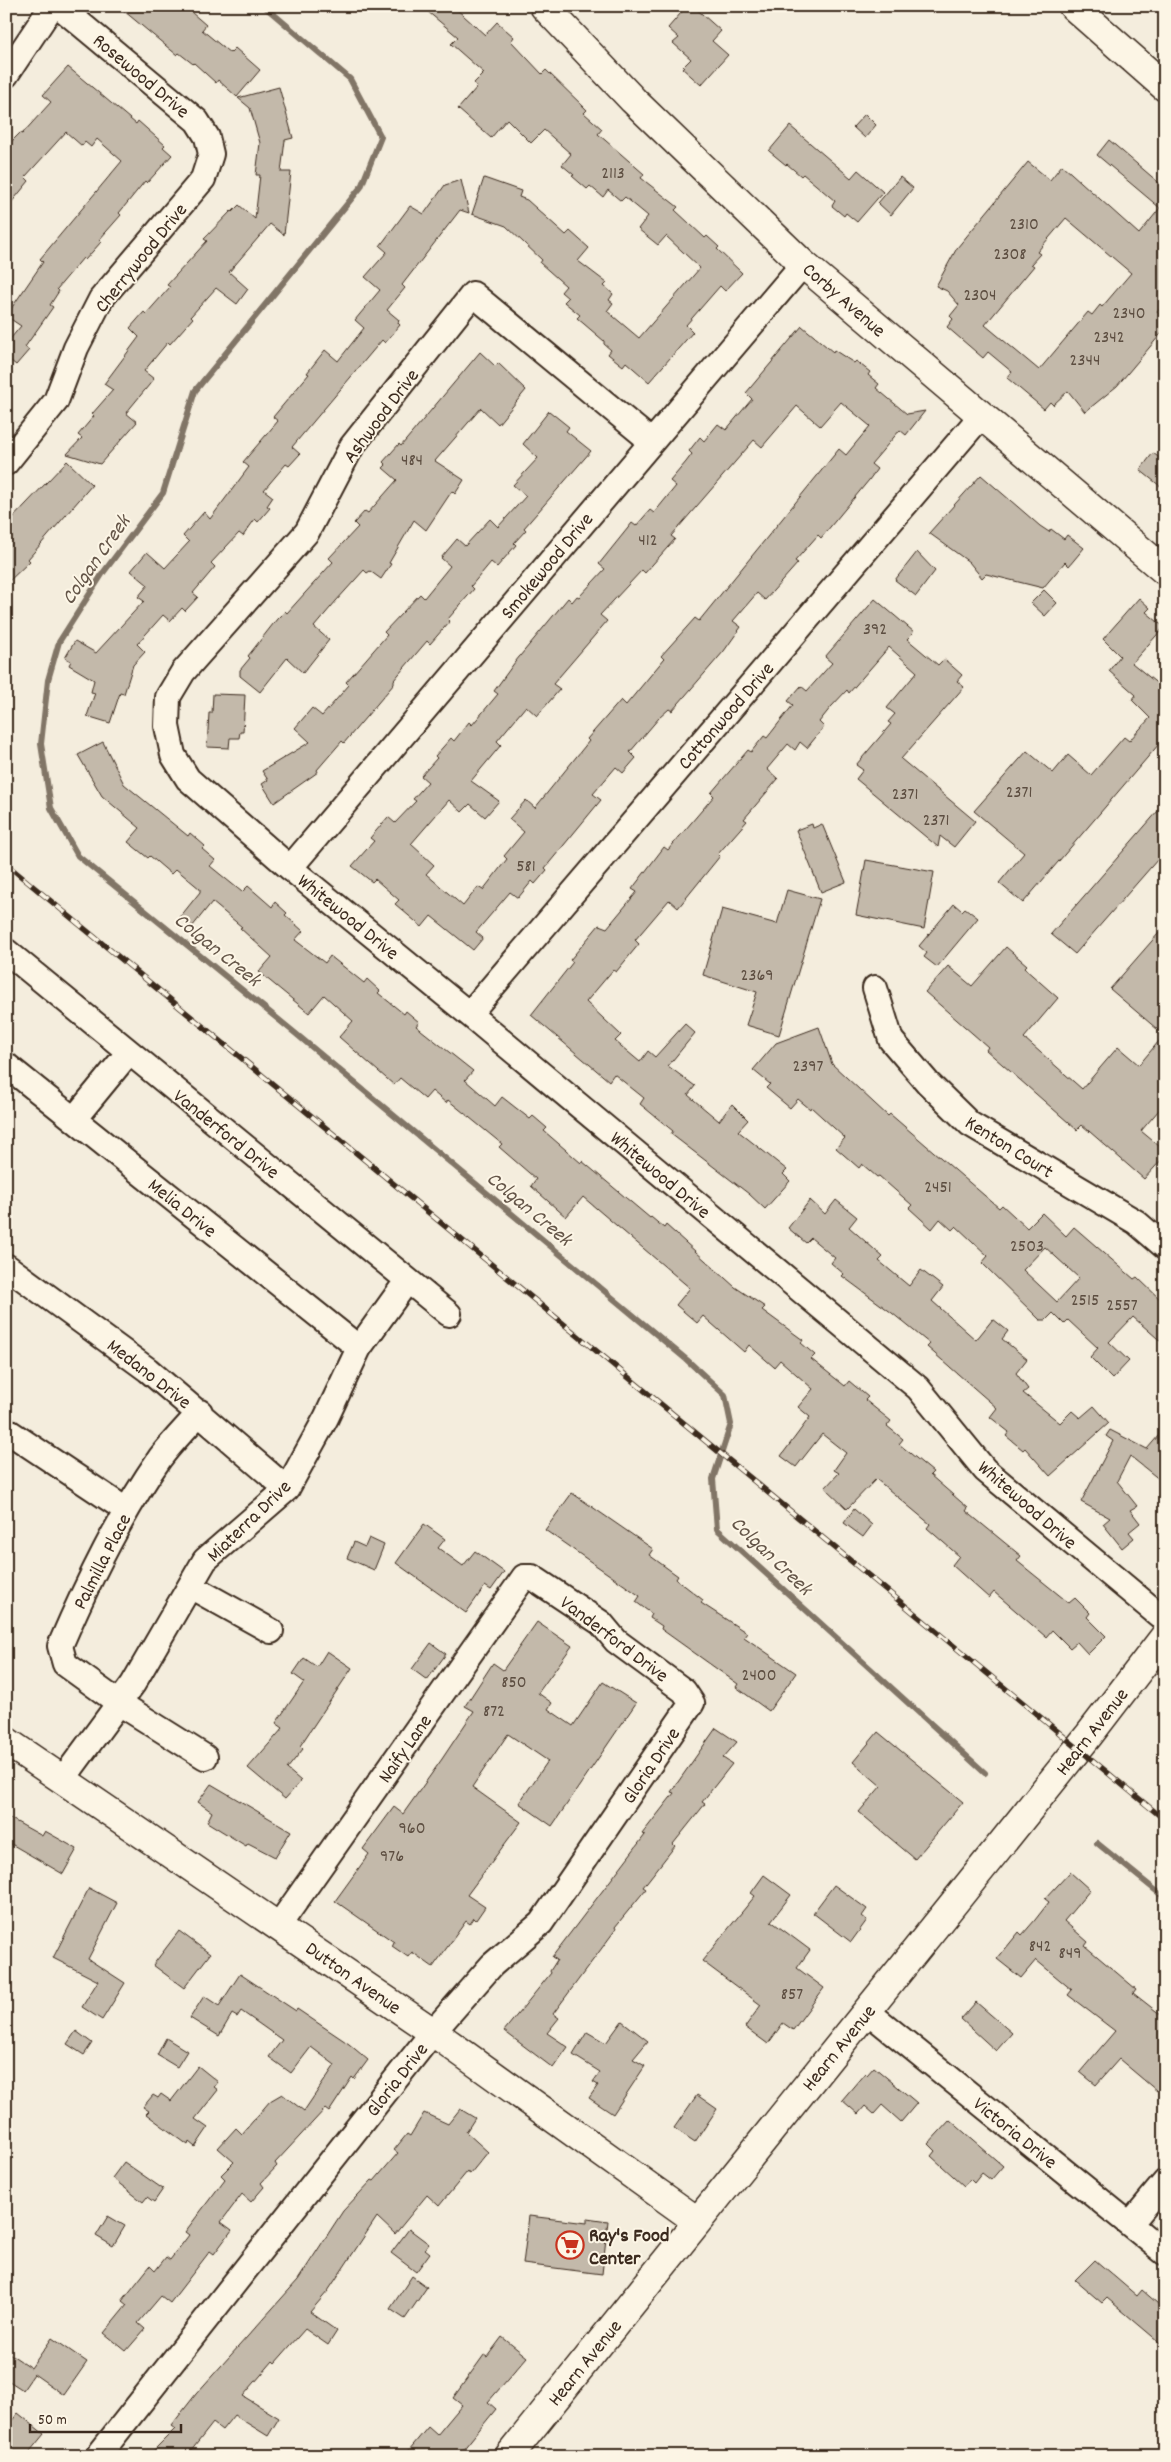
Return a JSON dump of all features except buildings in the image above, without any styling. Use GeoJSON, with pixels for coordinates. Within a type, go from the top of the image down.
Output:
{"type":"FeatureCollection","features":[{"type":"Feature","properties":{"kind":"main road","name":"Corby Avenue"},"geometry":{"type":"LineString","coordinates":[[544,6],[633,100],[804,264],[1165,571]]}},
{"type":"Feature","properties":{"kind":"main road"},"geometry":{"type":"LineString","coordinates":[[1073,6],[1165,87]]}},
{"type":"Feature","properties":{"kind":"main road","name":"Hearn Avenue"},"geometry":{"type":"LineString","coordinates":[[509,2456],[1089,1735],[1165,1636]]}},
{"type":"Feature","properties":{"kind":"main road","name":"Dutton Avenue"},"geometry":{"type":"LineString","coordinates":[[6,1741],[279,1925],[433,2032],[697,2221]]}},
{"type":"Feature","properties":{"kind":"street"},"geometry":{"type":"LineString","coordinates":[[6,74],[52,6]]}},
{"type":"Feature","properties":{"kind":"street","name":"Rosewood Drive"},"geometry":{"type":"LineString","coordinates":[[59,6],[197,121],[207,137],[211,154]]}},
{"type":"Feature","properties":{"kind":"street","name":"Cherrywood Drive"},"geometry":{"type":"LineString","coordinates":[[6,463],[56,401],[76,348],[101,299],[203,179],[209,167],[211,154]]}},
{"type":"Feature","properties":{"kind":"street","name":"Smokewood Drive"},"geometry":{"type":"LineString","coordinates":[[290,868],[651,441],[804,264]]}},
{"type":"Feature","properties":{"kind":"street","name":"Ashwood Drive"},"geometry":{"type":"LineString","coordinates":[[167,726],[168,697],[184,672],[307,532],[352,446],[473,294],[651,441]]}},
{"type":"Feature","properties":{"kind":"street","name":"Cottonwood Drive"},"geometry":{"type":"LineString","coordinates":[[469,1014],[981,416]]}},
{"type":"Feature","properties":{"kind":"street","name":"Whitewood Drive"},"geometry":{"type":"LineString","coordinates":[[167,726],[173,754],[188,779],[290,868],[469,1014],[918,1388],[985,1470],[1165,1620]]}},
{"type":"Feature","properties":{"kind":"street","name":"Vanderford Drive"},"geometry":{"type":"LineString","coordinates":[[6,951],[407,1281],[450,1314]]}},
{"type":"Feature","properties":{"kind":"street","name":"Kenton Court"},"geometry":{"type":"LineString","coordinates":[[875,988],[891,1040],[928,1083],[970,1124],[1136,1222],[1165,1247]]}},
{"type":"Feature","properties":{"kind":"street"},"geometry":{"type":"LineString","coordinates":[[74,1119],[129,1052]]}},
{"type":"Feature","properties":{"kind":"street","name":"Melia Drive"},"geometry":{"type":"LineString","coordinates":[[6,1066],[359,1348]]}},
{"type":"Feature","properties":{"kind":"street","name":"Medano Drive"},"geometry":{"type":"LineString","coordinates":[[6,1266],[148,1370],[200,1412],[286,1489]]}},
{"type":"Feature","properties":{"kind":"street","name":"Miaterra Drive"},"geometry":{"type":"LineString","coordinates":[[64,1780],[133,1684],[212,1552],[286,1489],[326,1418],[359,1348],[407,1281]]}},
{"type":"Feature","properties":{"kind":"street","name":"Palmilla Place"},"geometry":{"type":"LineString","coordinates":[[200,1412],[161,1456],[126,1510],[77,1606],[60,1646],[65,1664],[120,1703],[205,1757]]}},
{"type":"Feature","properties":{"kind":"street"},"geometry":{"type":"LineString","coordinates":[[6,1430],[126,1510]]}},
{"type":"Feature","properties":{"kind":"street","name":"Naify Lane"},"geometry":{"type":"LineString","coordinates":[[279,1925],[524,1577],[532,1577]]}},
{"type":"Feature","properties":{"kind":"street","name":"Vanderford Drive"},"geometry":{"type":"LineString","coordinates":[[532,1577],[601,1623],[616,1641],[684,1691],[692,1703]]}},
{"type":"Feature","properties":{"kind":"street"},"geometry":{"type":"LineString","coordinates":[[190,1586],[271,1631]]}},
{"type":"Feature","properties":{"kind":"street","name":"Gloria Drive"},"geometry":{"type":"LineString","coordinates":[[98,2456],[433,2032],[492,1965],[541,1923],[692,1703]]}},
{"type":"Feature","properties":{"kind":"street","name":"Victoria Drive"},"geometry":{"type":"LineString","coordinates":[[867,2011],[1165,2253]]}},
{"type":"Feature","properties":{"kind":"street"},"geometry":{"type":"LineString","coordinates":[[1130,2224],[1165,2182]]}},
{"type":"Feature","properties":{"kind":"waterway","name":"Colgan Creek"},"geometry":{"type":"LineString","coordinates":[[264,6],[350,79],[381,137],[361,187],[195,391],[163,493],[103,573],[59,642],[48,680],[41,744],[51,808],[78,856],[295,1033],[687,1360],[725,1395],[731,1424],[713,1479],[717,1529],[985,1773]]}},
{"type":"Feature","properties":{"kind":"waterway","name":"Colgan Creek"},"geometry":{"type":"LineString","coordinates":[[1097,1843],[1165,1898]]}},
{"type":"Feature","properties":{"kind":"railway"},"geometry":{"type":"LineString","coordinates":[[6,864],[1165,1820]]}},
{"type":"Feature","properties":{"kind":"place","name":"Ray's Food Center"},"geometry":{"type":"Point","coordinates":[570,2245]}}]}
